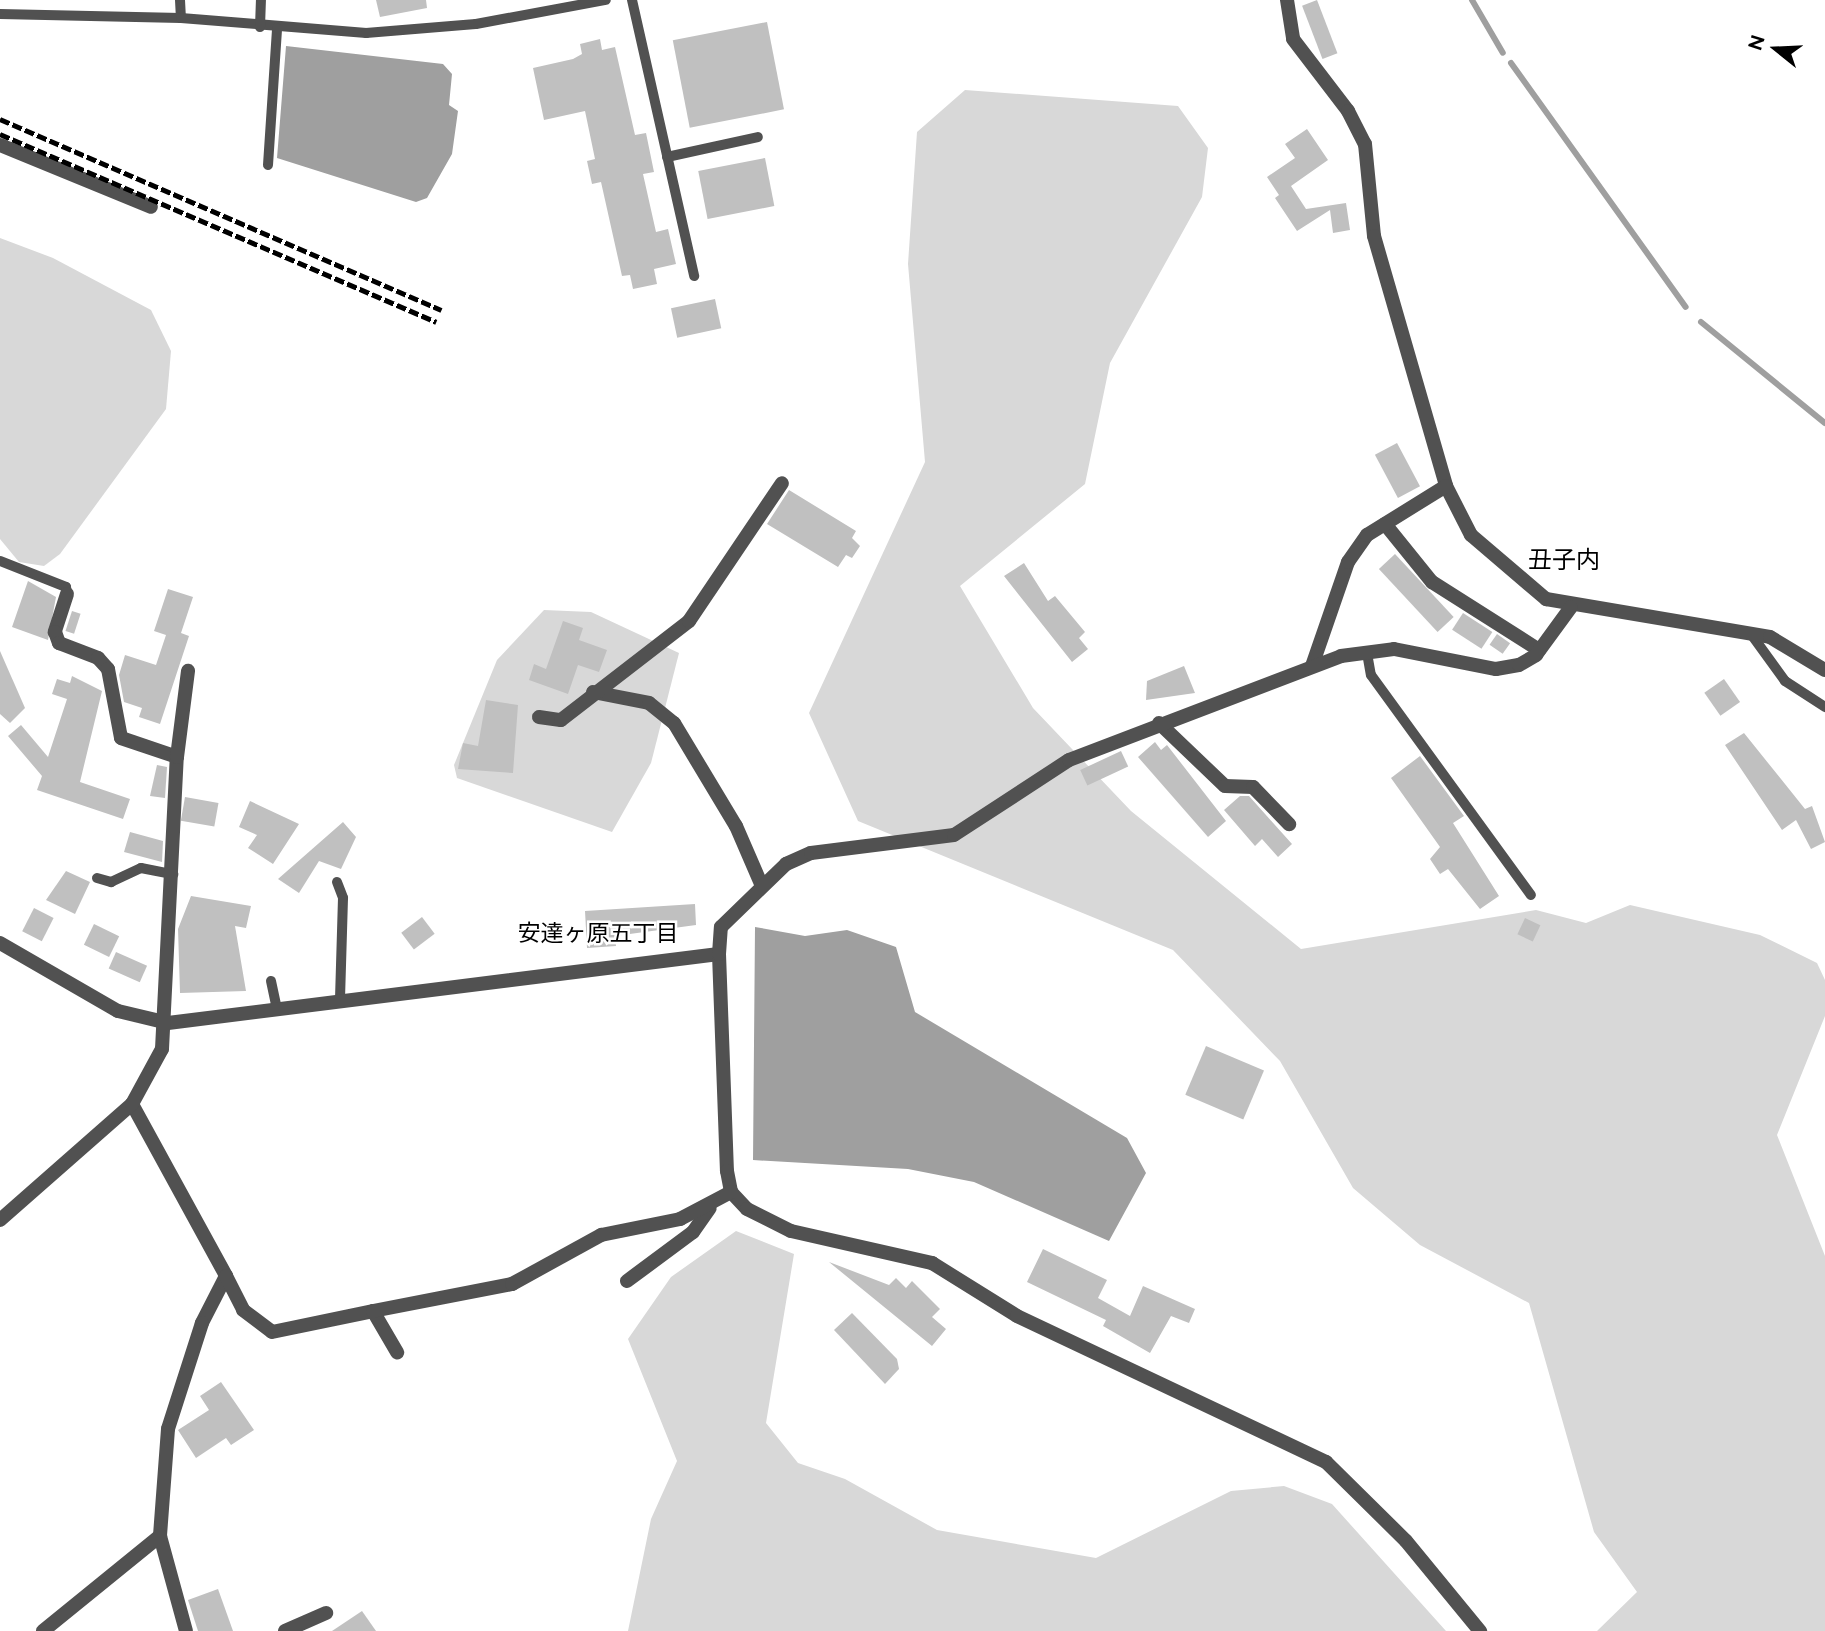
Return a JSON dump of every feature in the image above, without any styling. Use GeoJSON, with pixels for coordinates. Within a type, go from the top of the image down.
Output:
{"type":"FeatureCollection","features":[{"type":"Feature","properties":{"kind":"street"},"geometry":{"type":"LineString","coordinates":[[1287,0],[1293,39],[1348,111],[1365,145],[1374,236],[1446,486],[1455,512],[1493,560],[1529,590],[1571,607],[1751,634],[1794,646],[1825,670]]}},
{"type":"Feature","properties":{"kind":"street"},"geometry":{"type":"LineString","coordinates":[[0,145],[151,207]]}},
{"type":"Feature","properties":{"kind":"street"},"geometry":{"type":"LineString","coordinates":[[539,717],[561,720],[593,692],[689,621],[782,483]]}},
{"type":"Feature","properties":{"kind":"street"},"geometry":{"type":"LineString","coordinates":[[1312,666],[1348,562],[1367,535],[1446,486]]}},
{"type":"Feature","properties":{"kind":"street"},"geometry":{"type":"LineString","coordinates":[[1385,524],[1432,582],[1539,650]]}},
{"type":"Feature","properties":{"kind":"street"},"geometry":{"type":"LineString","coordinates":[[67,594],[55,632],[59,643],[98,658],[108,669],[121,738],[177,757]]}},
{"type":"Feature","properties":{"kind":"street"},"geometry":{"type":"LineString","coordinates":[[1479,1631],[1406,1541],[1326,1461],[1017,1316],[932,1262],[791,1231],[764,1221],[731,1192],[719,954],[721,927],[762,886],[811,853],[954,835],[1069,760],[1312,666],[1394,649],[1496,669],[1520,665],[1539,650],[1571,607]]}},
{"type":"Feature","properties":{"kind":"street"},"geometry":{"type":"LineString","coordinates":[[0,1220],[132,1104],[162,1049],[168,1023],[177,757],[188,671]]}},
{"type":"Feature","properties":{"kind":"street"},"geometry":{"type":"LineString","coordinates":[[593,692],[649,702],[674,723],[736,826],[762,886]]}},
{"type":"Feature","properties":{"kind":"street"},"geometry":{"type":"LineString","coordinates":[[1159,723],[1225,786],[1253,787],[1289,824]]}},
{"type":"Feature","properties":{"kind":"street"},"geometry":{"type":"LineString","coordinates":[[0,943],[118,1011],[168,1023],[719,954]]}},
{"type":"Feature","properties":{"kind":"street"},"geometry":{"type":"LineString","coordinates":[[132,1104],[243,1310],[272,1332],[512,1284],[601,1235],[710,1208]]}},
{"type":"Feature","properties":{"kind":"street"},"geometry":{"type":"LineString","coordinates":[[627,1281],[694,1232],[710,1208],[731,1192]]}},
{"type":"Feature","properties":{"kind":"street"},"geometry":{"type":"LineString","coordinates":[[186,1631],[160,1536],[168,1429],[202,1323],[226,1276]]}},
{"type":"Feature","properties":{"kind":"street"},"geometry":{"type":"LineString","coordinates":[[373,1311],[397,1352]]}},
{"type":"Feature","properties":{"kind":"street"},"geometry":{"type":"LineString","coordinates":[[43,1631],[160,1536]]}},
{"type":"Feature","properties":{"kind":"street"},"geometry":{"type":"LineString","coordinates":[[285,1631],[326,1613]]}},
{"type":"Feature","properties":{"kind":"lane"},"geometry":{"type":"LineString","coordinates":[[180,0],[181,18]]}},
{"type":"Feature","properties":{"kind":"lane"},"geometry":{"type":"LineString","coordinates":[[260,27],[261,0]]}},
{"type":"Feature","properties":{"kind":"lane"},"geometry":{"type":"LineString","coordinates":[[0,14],[181,18],[260,27],[366,33],[462,25],[607,0]]}},
{"type":"Feature","properties":{"kind":"lane"},"geometry":{"type":"LineString","coordinates":[[632,0],[694,276]]}},
{"type":"Feature","properties":{"kind":"lane"},"geometry":{"type":"LineString","coordinates":[[268,164],[277,28]]}},
{"type":"Feature","properties":{"kind":"lane"},"geometry":{"type":"LineString","coordinates":[[667,157],[758,137]]}},
{"type":"Feature","properties":{"kind":"lane"},"geometry":{"type":"LineString","coordinates":[[0,561],[66,587],[67,594]]}},
{"type":"Feature","properties":{"kind":"lane"},"geometry":{"type":"LineString","coordinates":[[1751,634],[1785,681],[1825,707]]}},
{"type":"Feature","properties":{"kind":"lane"},"geometry":{"type":"LineString","coordinates":[[1367,653],[1371,675],[1531,895]]}},
{"type":"Feature","properties":{"kind":"lane"},"geometry":{"type":"LineString","coordinates":[[97,878],[111,882],[141,868],[173,874]]}},
{"type":"Feature","properties":{"kind":"lane"},"geometry":{"type":"LineString","coordinates":[[337,882],[343,898],[340,1001]]}},
{"type":"Feature","properties":{"kind":"lane"},"geometry":{"type":"LineString","coordinates":[[271,981],[277,1010]]}},
{"type":"Feature","properties":{"kind":"shaded area"},"geometry":{"type":"Polygon","coordinates":[[[286,46],[443,64],[452,74],[449,105],[458,111],[452,154],[427,198],[416,202],[277,158],[286,46]]]}},
{"type":"Feature","properties":{"kind":"shaded area"},"geometry":{"type":"Polygon","coordinates":[[[965,90],[1178,106],[1208,148],[1202,197],[1110,363],[1085,484],[960,586],[1033,708],[1131,811],[1301,949],[1536,910],[1586,923],[1630,905],[1760,935],[1817,963],[1825,980],[1825,1016],[1777,1135],[1825,1256],[1825,1631],[1597,1631],[1637,1592],[1594,1532],[1529,1303],[1420,1245],[1353,1188],[1280,1061],[1173,950],[858,821],[809,713],[925,462],[908,264],[917,132],[965,90]]]}},
{"type":"Feature","properties":{"kind":"shaded area"},"geometry":{"type":"Polygon","coordinates":[[[0,238],[53,258],[151,310],[171,351],[166,409],[60,554],[44,566],[19,562],[0,539],[0,238]]]}},
{"type":"Feature","properties":{"kind":"shaded area"},"geometry":{"type":"Polygon","coordinates":[[[544,610],[591,612],[679,653],[651,763],[612,832],[457,778],[454,765],[497,660],[544,610]]]}},
{"type":"Feature","properties":{"kind":"shaded area"},"geometry":{"type":"Polygon","coordinates":[[[755,927],[805,936],[847,930],[896,947],[915,1012],[1127,1138],[1146,1173],[1109,1241],[974,1182],[908,1169],[753,1160],[755,927]]]}},
{"type":"Feature","properties":{"kind":"shaded area"},"geometry":{"type":"Polygon","coordinates":[[[736,1231],[794,1254],[766,1423],[798,1463],[845,1479],[937,1530],[1096,1558],[1231,1491],[1284,1486],[1332,1504],[1446,1631],[628,1631],[651,1519],[677,1461],[628,1339],[671,1277],[736,1231]]]}},
{"type":"Feature","properties":{"kind":"building"},"geometry":{"type":"Polygon","coordinates":[[[376,0],[426,0],[427,8],[380,17],[376,0]]]}},
{"type":"Feature","properties":{"kind":"building"},"geometry":{"type":"Polygon","coordinates":[[[1317,0],[1337,53],[1322,59],[1302,6],[1317,0]]]}},
{"type":"Feature","properties":{"kind":"building"},"geometry":{"type":"Polygon","coordinates":[[[767,22],[784,109],[690,128],[673,40],[767,22]]]}},
{"type":"Feature","properties":{"kind":"building"},"geometry":{"type":"Polygon","coordinates":[[[600,39],[602,50],[615,47],[635,135],[646,133],[654,172],[643,174],[656,232],[668,229],[676,264],[654,269],[657,284],[633,289],[630,275],[622,276],[601,182],[592,184],[587,161],[595,159],[585,111],[544,120],[533,68],[573,59],[582,54],[580,44],[600,39]]]}},
{"type":"Feature","properties":{"kind":"building"},"geometry":{"type":"Polygon","coordinates":[[[1307,129],[1328,160],[1291,186],[1306,209],[1346,203],[1350,230],[1333,233],[1330,210],[1297,231],[1275,198],[1279,195],[1267,177],[1295,158],[1285,144],[1307,129]]]}},
{"type":"Feature","properties":{"kind":"building"},"geometry":{"type":"Polygon","coordinates":[[[765,158],[774,206],[708,219],[698,171],[765,158]]]}},
{"type":"Feature","properties":{"kind":"building"},"geometry":{"type":"Polygon","coordinates":[[[715,299],[721,328],[677,338],[671,308],[715,299]]]}},
{"type":"Feature","properties":{"kind":"building"},"geometry":{"type":"Polygon","coordinates":[[[1397,443],[1420,486],[1398,498],[1375,455],[1397,443]]]}},
{"type":"Feature","properties":{"kind":"building"},"geometry":{"type":"Polygon","coordinates":[[[789,490],[856,531],[852,538],[860,546],[852,558],[846,555],[838,567],[767,524],[789,490]]]}},
{"type":"Feature","properties":{"kind":"building"},"geometry":{"type":"Polygon","coordinates":[[[1395,554],[1454,617],[1438,632],[1379,569],[1395,554]]]}},
{"type":"Feature","properties":{"kind":"building"},"geometry":{"type":"Polygon","coordinates":[[[1024,563],[1048,601],[1055,596],[1085,632],[1079,638],[1088,649],[1072,662],[1004,576],[1024,563]]]}},
{"type":"Feature","properties":{"kind":"building"},"geometry":{"type":"Polygon","coordinates":[[[28,581],[56,597],[48,640],[12,627],[28,581]]]}},
{"type":"Feature","properties":{"kind":"building"},"geometry":{"type":"Polygon","coordinates":[[[168,589],[193,597],[181,633],[189,636],[160,724],[139,717],[142,708],[124,702],[119,675],[125,655],[156,665],[166,635],[154,631],[168,589]]]}},
{"type":"Feature","properties":{"kind":"building"},"geometry":{"type":"Polygon","coordinates":[[[72,611],[81,614],[74,634],[66,631],[72,611]]]}},
{"type":"Feature","properties":{"kind":"building"},"geometry":{"type":"Polygon","coordinates":[[[1463,613],[1492,632],[1481,649],[1452,630],[1463,613]]]}},
{"type":"Feature","properties":{"kind":"building"},"geometry":{"type":"Polygon","coordinates":[[[563,621],[583,628],[579,640],[607,650],[599,672],[578,665],[568,694],[529,680],[534,664],[546,669],[563,621]]]}},
{"type":"Feature","properties":{"kind":"building"},"geometry":{"type":"Polygon","coordinates":[[[1497,634],[1510,643],[1503,654],[1490,645],[1497,634]]]}},
{"type":"Feature","properties":{"kind":"building"},"geometry":{"type":"Polygon","coordinates":[[[0,651],[25,708],[10,723],[0,714],[0,651]]]}},
{"type":"Feature","properties":{"kind":"building"},"geometry":{"type":"Polygon","coordinates":[[[1184,666],[1195,693],[1146,700],[1147,681],[1184,666]]]}},
{"type":"Feature","properties":{"kind":"building"},"geometry":{"type":"Polygon","coordinates":[[[72,676],[102,691],[80,782],[130,799],[123,819],[37,790],[42,776],[8,736],[21,725],[48,757],[67,699],[52,694],[57,679],[70,683],[72,676]]]}},
{"type":"Feature","properties":{"kind":"building"},"geometry":{"type":"Polygon","coordinates":[[[1724,679],[1740,702],[1720,716],[1704,693],[1724,679]]]}},
{"type":"Feature","properties":{"kind":"building"},"geometry":{"type":"Polygon","coordinates":[[[486,700],[518,705],[513,773],[458,769],[463,743],[478,746],[486,700]]]}},
{"type":"Feature","properties":{"kind":"building"},"geometry":{"type":"Polygon","coordinates":[[[1744,733],[1805,809],[1812,806],[1825,842],[1811,849],[1796,820],[1782,830],[1725,745],[1744,733]]]}},
{"type":"Feature","properties":{"kind":"building"},"geometry":{"type":"Polygon","coordinates":[[[1155,742],[1161,750],[1167,745],[1226,821],[1208,837],[1138,757],[1155,742]]]}},
{"type":"Feature","properties":{"kind":"building"},"geometry":{"type":"Polygon","coordinates":[[[1121,751],[1128,766],[1087,785],[1080,770],[1121,751]]]}},
{"type":"Feature","properties":{"kind":"building"},"geometry":{"type":"Polygon","coordinates":[[[1420,756],[1464,816],[1453,823],[1499,896],[1480,909],[1448,869],[1440,874],[1430,859],[1440,847],[1391,778],[1420,756]]]}},
{"type":"Feature","properties":{"kind":"building"},"geometry":{"type":"Polygon","coordinates":[[[157,765],[167,767],[165,798],[150,796],[157,765]]]}},
{"type":"Feature","properties":{"kind":"building"},"geometry":{"type":"Polygon","coordinates":[[[1240,796],[1249,796],[1292,844],[1278,857],[1262,839],[1255,846],[1224,810],[1240,796]]]}},
{"type":"Feature","properties":{"kind":"building"},"geometry":{"type":"Polygon","coordinates":[[[185,797],[218,803],[214,827],[181,821],[185,797]]]}},
{"type":"Feature","properties":{"kind":"building"},"geometry":{"type":"Polygon","coordinates":[[[250,801],[299,824],[273,864],[248,848],[257,835],[239,827],[250,801]]]}},
{"type":"Feature","properties":{"kind":"building"},"geometry":{"type":"Polygon","coordinates":[[[343,822],[356,837],[341,869],[319,861],[299,893],[278,879],[343,822]]]}},
{"type":"Feature","properties":{"kind":"building"},"geometry":{"type":"Polygon","coordinates":[[[130,832],[163,841],[162,862],[124,852],[130,832]]]}},
{"type":"Feature","properties":{"kind":"building"},"geometry":{"type":"Polygon","coordinates":[[[66,871],[90,882],[75,914],[46,900],[66,871]]]}},
{"type":"Feature","properties":{"kind":"building"},"geometry":{"type":"Polygon","coordinates":[[[191,896],[251,906],[246,928],[235,926],[246,991],[180,993],[178,929],[191,896]]]}},
{"type":"Feature","properties":{"kind":"building"},"geometry":{"type":"Polygon","coordinates":[[[695,904],[696,925],[615,936],[616,946],[587,948],[585,911],[695,904]]]}},
{"type":"Feature","properties":{"kind":"building"},"geometry":{"type":"Polygon","coordinates":[[[34,908],[54,918],[42,941],[22,931],[34,908]]]}},
{"type":"Feature","properties":{"kind":"building"},"geometry":{"type":"Polygon","coordinates":[[[422,917],[435,934],[414,949],[401,933],[422,917]]]}},
{"type":"Feature","properties":{"kind":"building"},"geometry":{"type":"Polygon","coordinates":[[[1525,918],[1540,925],[1533,941],[1517,934],[1525,918]]]}},
{"type":"Feature","properties":{"kind":"building"},"geometry":{"type":"Polygon","coordinates":[[[94,924],[119,936],[109,957],[84,945],[94,924]]]}},
{"type":"Feature","properties":{"kind":"building"},"geometry":{"type":"Polygon","coordinates":[[[116,952],[147,966],[140,982],[109,968],[116,952]]]}},
{"type":"Feature","properties":{"kind":"building"},"geometry":{"type":"Polygon","coordinates":[[[1206,1046],[1264,1071],[1243,1119],[1185,1095],[1206,1046]]]}},
{"type":"Feature","properties":{"kind":"building"},"geometry":{"type":"Polygon","coordinates":[[[1043,1249],[1107,1280],[1098,1298],[1130,1316],[1143,1286],[1195,1309],[1189,1323],[1171,1316],[1150,1353],[1103,1326],[1106,1320],[1027,1282],[1043,1249]]]}},
{"type":"Feature","properties":{"kind":"building"},"geometry":{"type":"Polygon","coordinates":[[[829,1262],[889,1285],[896,1278],[906,1288],[912,1281],[940,1309],[932,1317],[946,1329],[932,1346],[829,1262]]]}},
{"type":"Feature","properties":{"kind":"building"},"geometry":{"type":"Polygon","coordinates":[[[852,1313],[897,1359],[899,1369],[885,1384],[834,1330],[852,1313]]]}},
{"type":"Feature","properties":{"kind":"building"},"geometry":{"type":"Polygon","coordinates":[[[221,1382],[254,1430],[231,1445],[226,1438],[196,1458],[178,1430],[209,1410],[200,1396],[221,1382]]]}},
{"type":"Feature","properties":{"kind":"building"},"geometry":{"type":"Polygon","coordinates":[[[218,1589],[233,1631],[198,1631],[188,1600],[218,1589]]]}},
{"type":"Feature","properties":{"kind":"building"},"geometry":{"type":"Polygon","coordinates":[[[362,1611],[376,1631],[332,1631],[362,1611]]]}},
{"type":"Feature","properties":{"kind":"waterway"},"geometry":{"type":"LineString","coordinates":[[1472,0],[1503,53]]}},
{"type":"Feature","properties":{"kind":"waterway"},"geometry":{"type":"LineString","coordinates":[[1511,63],[1686,307]]}},
{"type":"Feature","properties":{"kind":"waterway"},"geometry":{"type":"LineString","coordinates":[[1701,322],[1825,423]]}},
{"type":"Feature","properties":{"kind":"railway"},"geometry":{"type":"LineString","coordinates":[[0,119],[441,310]]}},
{"type":"Feature","properties":{"kind":"railway"},"geometry":{"type":"LineString","coordinates":[[0,134],[436,322]]}},
{"type":"Feature","properties":{"kind":"district","name":"丑子内"},"geometry":{"type":"Point","coordinates":[1564,560]}},
{"type":"Feature","properties":{"kind":"district","name":"安達ヶ原五丁目"},"geometry":{"type":"Point","coordinates":[598,933]}}]}
